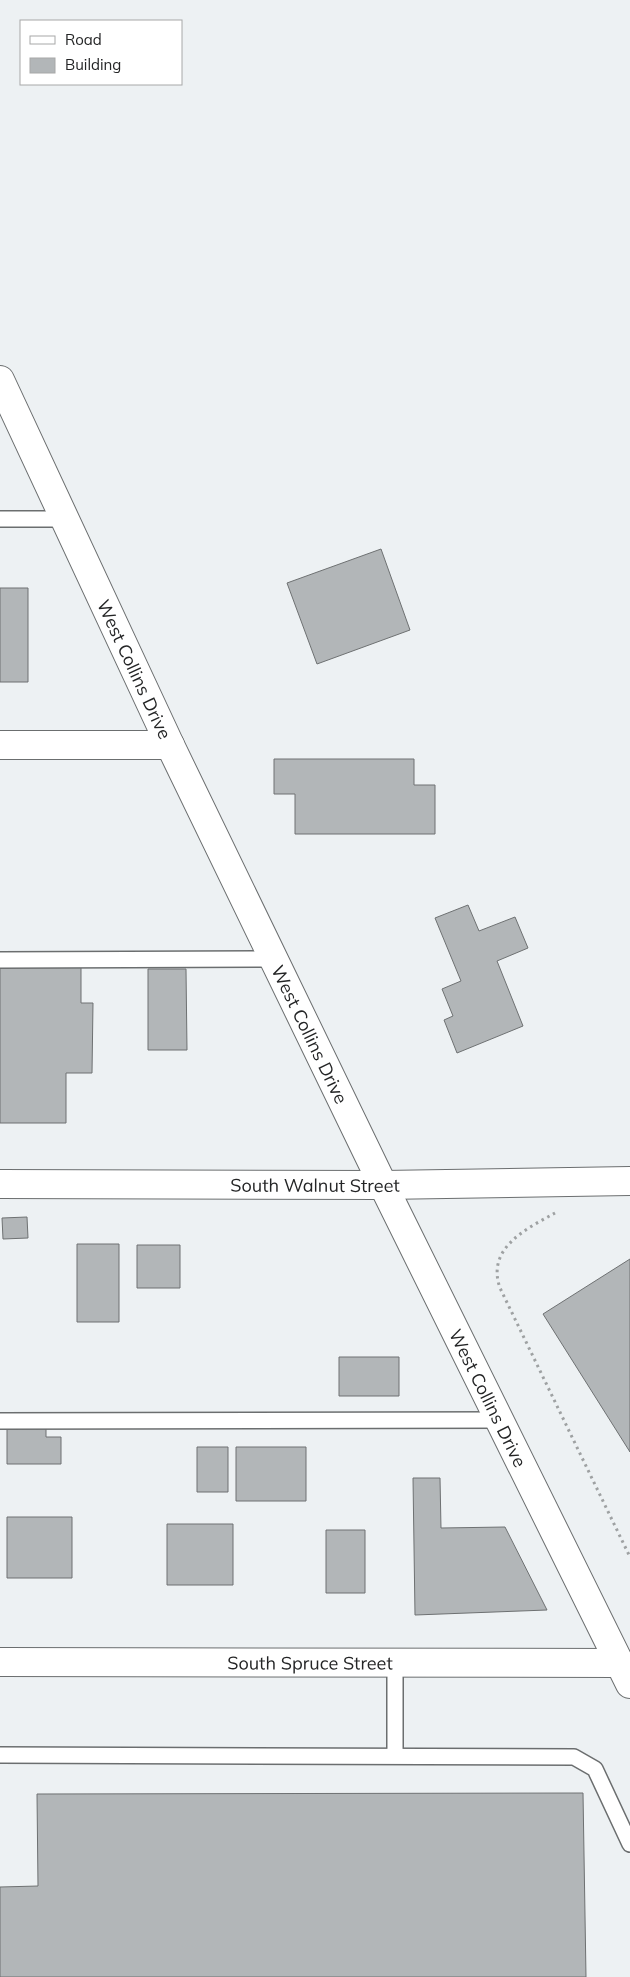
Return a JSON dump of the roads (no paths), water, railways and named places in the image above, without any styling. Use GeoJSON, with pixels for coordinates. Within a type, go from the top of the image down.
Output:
{"type":"FeatureCollection","features":[{"type":"Feature","properties":{"kind":"main road","name":"West Collins Drive"},"geometry":{"type":"LineString","coordinates":[[0,380],[170,745],[383,1185],[627,1670]]}},
{"type":"Feature","properties":{"kind":"main road"},"geometry":{"type":"LineString","coordinates":[[0,745],[170,745]]}},
{"type":"Feature","properties":{"kind":"main road","name":"South Walnut Street"},"geometry":{"type":"LineString","coordinates":[[0,1184],[383,1185],[630,1181]]}},
{"type":"Feature","properties":{"kind":"main road","name":"South Spruce Street"},"geometry":{"type":"LineString","coordinates":[[0,1662],[395,1662],[627,1670]]}},
{"type":"Feature","properties":{"kind":"lane"},"geometry":{"type":"LineString","coordinates":[[0,520],[65,520]]}},
{"type":"Feature","properties":{"kind":"lane"},"geometry":{"type":"LineString","coordinates":[[0,960],[274,959]]}},
{"type":"Feature","properties":{"kind":"lane"},"geometry":{"type":"LineString","coordinates":[[0,1421],[500,1420]]}},
{"type":"Feature","properties":{"kind":"lane"},"geometry":{"type":"LineString","coordinates":[[395,1662],[395,1756]]}},
{"type":"Feature","properties":{"kind":"lane"},"geometry":{"type":"LineString","coordinates":[[0,1755],[574,1757],[595,1769],[630,1844]]}}]}
